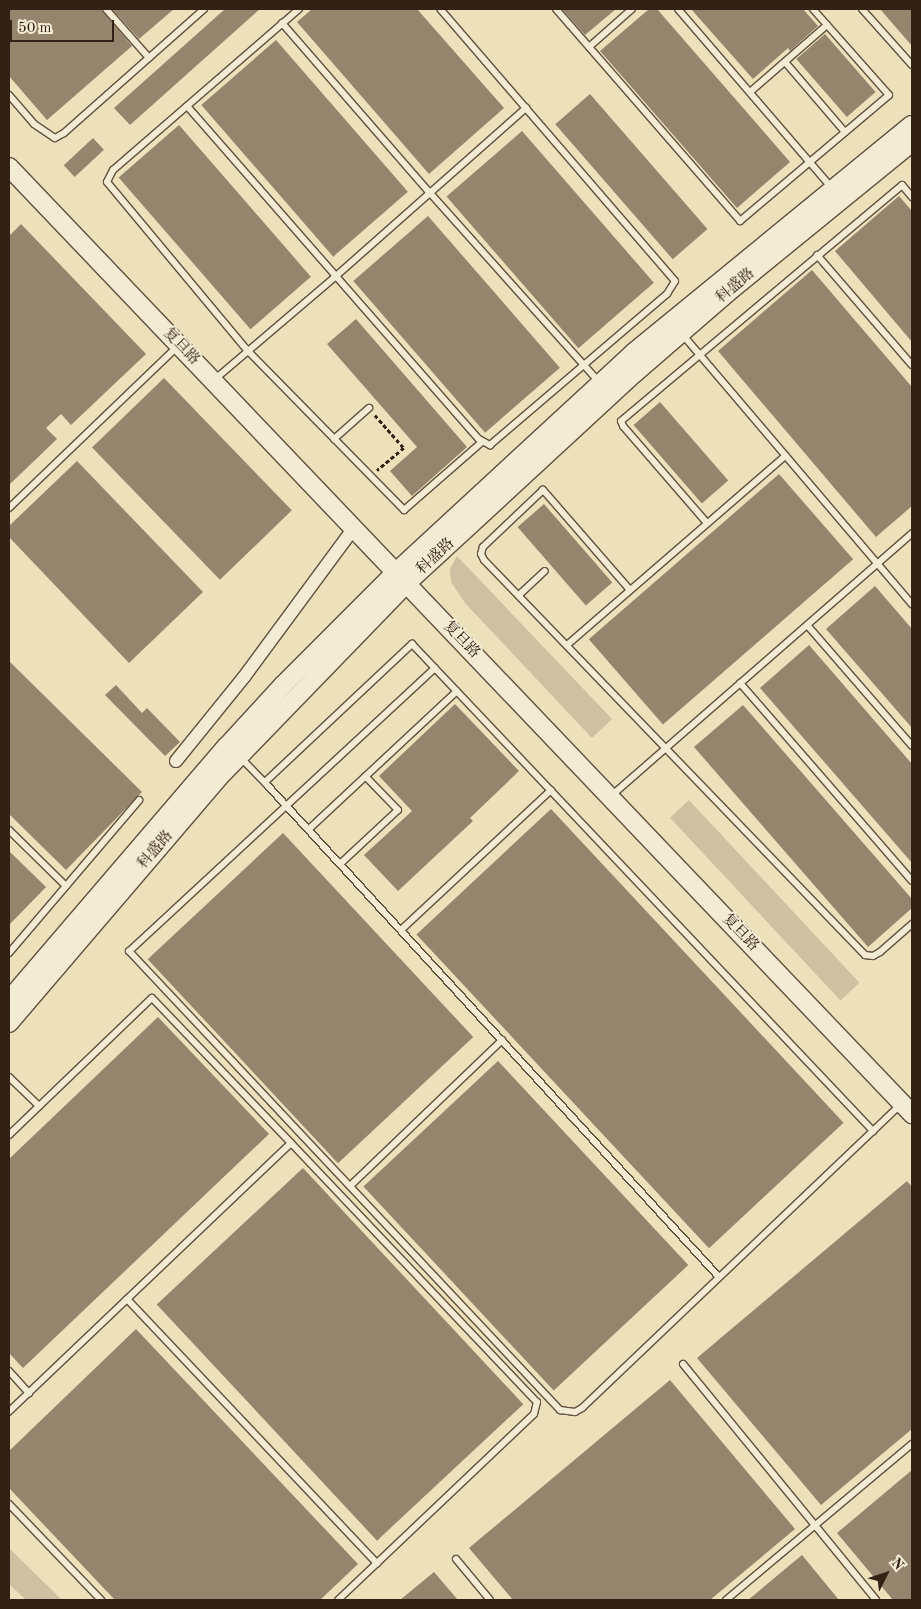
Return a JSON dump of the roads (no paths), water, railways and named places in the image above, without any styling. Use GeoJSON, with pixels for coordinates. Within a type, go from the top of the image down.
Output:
{"type":"FeatureCollection","features":[{"type":"Feature","properties":{"kind":"street","name":"科盛路"},"geometry":{"type":"LineString","coordinates":[[9,1000],[232,751],[402,578],[605,389],[838,194],[912,125]]}},
{"type":"Feature","properties":{"kind":"street","name":"科盛路"},"geometry":{"type":"LineString","coordinates":[[838,194],[912,142]]}},
{"type":"Feature","properties":{"kind":"street","name":"复旦路"},"geometry":{"type":"LineString","coordinates":[[9,167],[907,1108]]}},
{"type":"Feature","properties":{"kind":"street"},"geometry":{"type":"LineString","coordinates":[[176,761],[244,677],[354,528]]}},
{"type":"Feature","properties":{"kind":"street","name":"科盛路"},"geometry":{"type":"LineString","coordinates":[[9,1023],[232,751]]}},
{"type":"Feature","properties":{"kind":"lane"},"geometry":{"type":"LineString","coordinates":[[106,9],[149,58]]}},
{"type":"Feature","properties":{"kind":"lane"},"geometry":{"type":"LineString","coordinates":[[9,95],[34,124],[46,134],[55,138],[64,133],[204,9]]}},
{"type":"Feature","properties":{"kind":"lane"},"geometry":{"type":"LineString","coordinates":[[299,9],[113,170],[108,176],[107,182],[248,351],[404,510],[482,442]]}},
{"type":"Feature","properties":{"kind":"lane"},"geometry":{"type":"LineString","coordinates":[[187,106],[482,442],[490,445],[667,294],[675,281],[440,9]]}},
{"type":"Feature","properties":{"kind":"lane"},"geometry":{"type":"LineString","coordinates":[[556,9],[740,221],[889,96],[813,9]]}},
{"type":"Feature","properties":{"kind":"lane"},"geometry":{"type":"LineString","coordinates":[[589,47],[632,9]]}},
{"type":"Feature","properties":{"kind":"lane"},"geometry":{"type":"LineString","coordinates":[[678,9],[838,194]]}},
{"type":"Feature","properties":{"kind":"lane"},"geometry":{"type":"LineString","coordinates":[[862,9],[912,66]]}},
{"type":"Feature","properties":{"kind":"lane"},"geometry":{"type":"LineString","coordinates":[[282,23],[430,193],[605,389]]}},
{"type":"Feature","properties":{"kind":"lane"},"geometry":{"type":"LineString","coordinates":[[750,92],[828,25]]}},
{"type":"Feature","properties":{"kind":"lane"},"geometry":{"type":"LineString","coordinates":[[785,62],[845,132]]}},
{"type":"Feature","properties":{"kind":"lane"},"geometry":{"type":"LineString","coordinates":[[213,381],[336,276],[526,108]]}},
{"type":"Feature","properties":{"kind":"lane"},"geometry":{"type":"LineString","coordinates":[[707,523],[623,426],[622,421],[699,354],[902,185],[912,197]]}},
{"type":"Feature","properties":{"kind":"lane"},"geometry":{"type":"LineString","coordinates":[[817,255],[912,365]]}},
{"type":"Feature","properties":{"kind":"lane"},"geometry":{"type":"LineString","coordinates":[[676,328],[912,604]]}},
{"type":"Feature","properties":{"kind":"lane"},"geometry":{"type":"LineString","coordinates":[[9,508],[179,346]]}},
{"type":"Feature","properties":{"kind":"lane"},"geometry":{"type":"LineString","coordinates":[[334,439],[369,408]]}},
{"type":"Feature","properties":{"kind":"lane"},"geometry":{"type":"LineString","coordinates":[[567,645],[785,456]]}},
{"type":"Feature","properties":{"kind":"lane"},"geometry":{"type":"LineString","coordinates":[[630,590],[543,490],[488,540],[481,554],[865,955],[873,956],[880,952],[912,924]]}},
{"type":"Feature","properties":{"kind":"lane"},"geometry":{"type":"LineString","coordinates":[[610,797],[912,533]]}},
{"type":"Feature","properties":{"kind":"lane"},"geometry":{"type":"LineString","coordinates":[[519,595],[545,571]]}},
{"type":"Feature","properties":{"kind":"lane"},"geometry":{"type":"LineString","coordinates":[[807,625],[912,746]]}},
{"type":"Feature","properties":{"kind":"lane"},"geometry":{"type":"LineString","coordinates":[[265,782],[412,644],[873,1131]]}},
{"type":"Feature","properties":{"kind":"lane"},"geometry":{"type":"LineString","coordinates":[[435,668],[130,951],[560,1410],[575,1412],[582,1408],[718,1276],[777,1223],[873,1131],[907,1108]]}},
{"type":"Feature","properties":{"kind":"lane"},"geometry":{"type":"LineString","coordinates":[[740,683],[912,881]]}},
{"type":"Feature","properties":{"kind":"lane"},"geometry":{"type":"LineString","coordinates":[[309,830],[457,691]]}},
{"type":"Feature","properties":{"kind":"lane"},"geometry":{"type":"LineString","coordinates":[[232,751],[265,782],[718,1276]]}},
{"type":"Feature","properties":{"kind":"lane"},"geometry":{"type":"LineString","coordinates":[[340,864],[398,810],[365,776]]}},
{"type":"Feature","properties":{"kind":"lane"},"geometry":{"type":"LineString","coordinates":[[401,930],[551,790]]}},
{"type":"Feature","properties":{"kind":"lane"},"geometry":{"type":"LineString","coordinates":[[9,953],[139,800]]}},
{"type":"Feature","properties":{"kind":"lane"},"geometry":{"type":"LineString","coordinates":[[9,830],[66,886]]}},
{"type":"Feature","properties":{"kind":"lane"},"geometry":{"type":"LineString","coordinates":[[9,1136],[152,998],[537,1402],[534,1414],[338,1600]]}},
{"type":"Feature","properties":{"kind":"lane"},"geometry":{"type":"LineString","coordinates":[[350,1186],[502,1040]]}},
{"type":"Feature","properties":{"kind":"lane"},"geometry":{"type":"LineString","coordinates":[[9,1077],[40,1106]]}},
{"type":"Feature","properties":{"kind":"lane"},"geometry":{"type":"LineString","coordinates":[[9,1412],[291,1142]]}},
{"type":"Feature","properties":{"kind":"lane"},"geometry":{"type":"LineString","coordinates":[[127,1299],[377,1563]]}},
{"type":"Feature","properties":{"kind":"lane"},"geometry":{"type":"LineString","coordinates":[[683,1364],[876,1600]]}},
{"type":"Feature","properties":{"kind":"lane"},"geometry":{"type":"LineString","coordinates":[[9,1371],[29,1393]]}},
{"type":"Feature","properties":{"kind":"lane"},"geometry":{"type":"LineString","coordinates":[[726,1600],[912,1444]]}},
{"type":"Feature","properties":{"kind":"lane"},"geometry":{"type":"LineString","coordinates":[[9,1504],[101,1600]]}},
{"type":"Feature","properties":{"kind":"lane"},"geometry":{"type":"LineString","coordinates":[[456,1560],[490,1600]]}}]}
